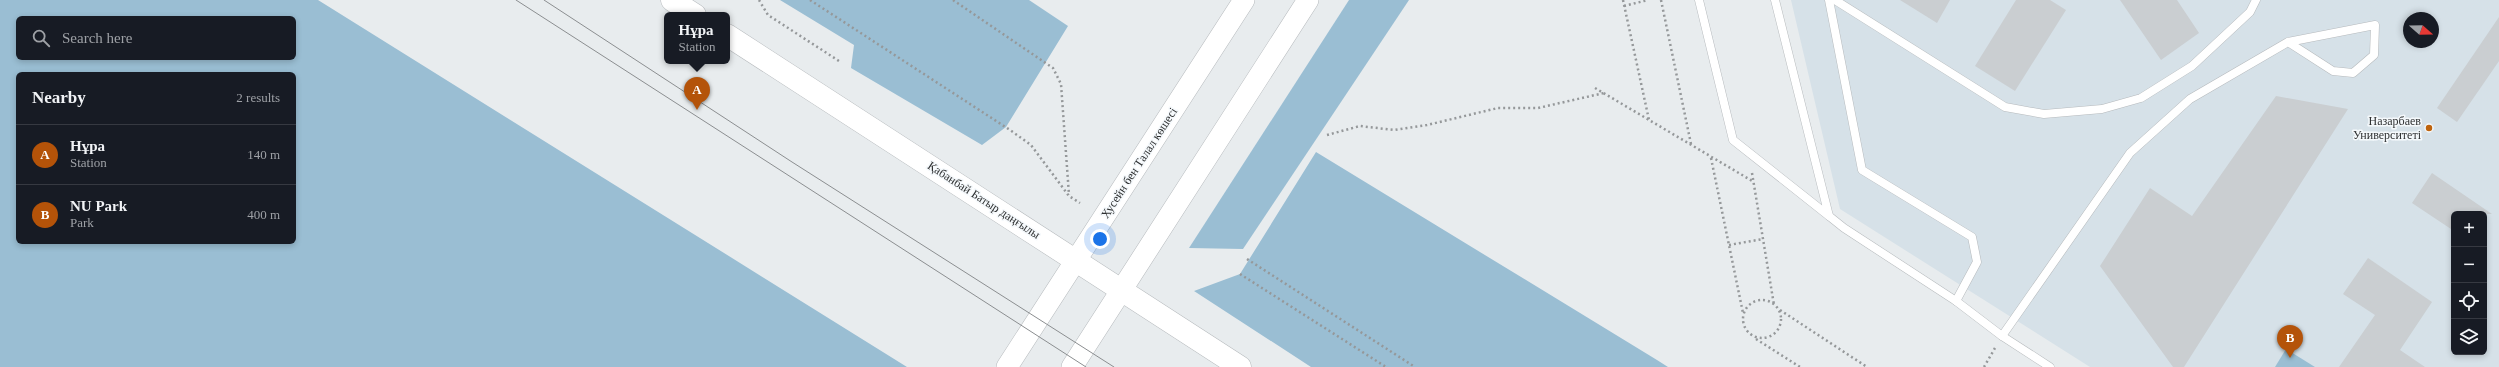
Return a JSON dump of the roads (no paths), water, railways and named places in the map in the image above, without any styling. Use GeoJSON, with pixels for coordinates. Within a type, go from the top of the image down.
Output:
{"type":"FeatureCollection","features":[{"type":"Feature","properties":{"kind":"main road"},"geometry":{"type":"LineString","coordinates":[[672,0],[690,12]]}},
{"type":"Feature","properties":{"kind":"main road","name":"Қабанбай Батыр даңғылы"},"geometry":{"type":"LineString","coordinates":[[730,37],[1077,260],[1240,367]]}},
{"type":"Feature","properties":{"kind":"street","name":"Хусейн бен Талал көшесі"},"geometry":{"type":"LineString","coordinates":[[1007,367],[1244,0]]}},
{"type":"Feature","properties":{"kind":"street"},"geometry":{"type":"LineString","coordinates":[[1072,367],[1308,0]]}},
{"type":"Feature","properties":{"kind":"lane"},"geometry":{"type":"LineString","coordinates":[[1699,0],[1733,140],[1844,228],[1956,301],[2002,336],[2050,367]]}},
{"type":"Feature","properties":{"kind":"lane"},"geometry":{"type":"LineString","coordinates":[[1775,0],[1829,216]]}},
{"type":"Feature","properties":{"kind":"lane"},"geometry":{"type":"LineString","coordinates":[[1830,0],[1862,170],[1972,237],[1977,262],[1956,301]]}},
{"type":"Feature","properties":{"kind":"lane"},"geometry":{"type":"LineString","coordinates":[[1835,0],[2005,107],[2044,114],[2102,110],[2141,98],[2158,89],[2192,66],[2250,12],[2256,0]]}},
{"type":"Feature","properties":{"kind":"lane"},"geometry":{"type":"LineString","coordinates":[[2002,336],[2130,153],[2190,99],[2288,42],[2375,25],[2374,55],[2353,73],[2333,71],[2288,42]]}},
{"type":"Feature","properties":{"kind":"tram line"},"geometry":{"type":"LineString","coordinates":[[516,0],[1086,367]]}},
{"type":"Feature","properties":{"kind":"tram line"},"geometry":{"type":"LineString","coordinates":[[544,0],[792,162],[1114,367]]}},
{"type":"Feature","properties":{"kind":"place","name":"Нұра"},"geometry":{"type":"Point","coordinates":[697,110]}},
{"type":"Feature","properties":{"kind":"place","name":"Назарбаев Университеті"},"geometry":{"type":"Point","coordinates":[2429,128]}},
{"type":"Feature","properties":{"kind":"place","name":"NU Park"},"geometry":{"type":"Point","coordinates":[2290,358]}}]}
